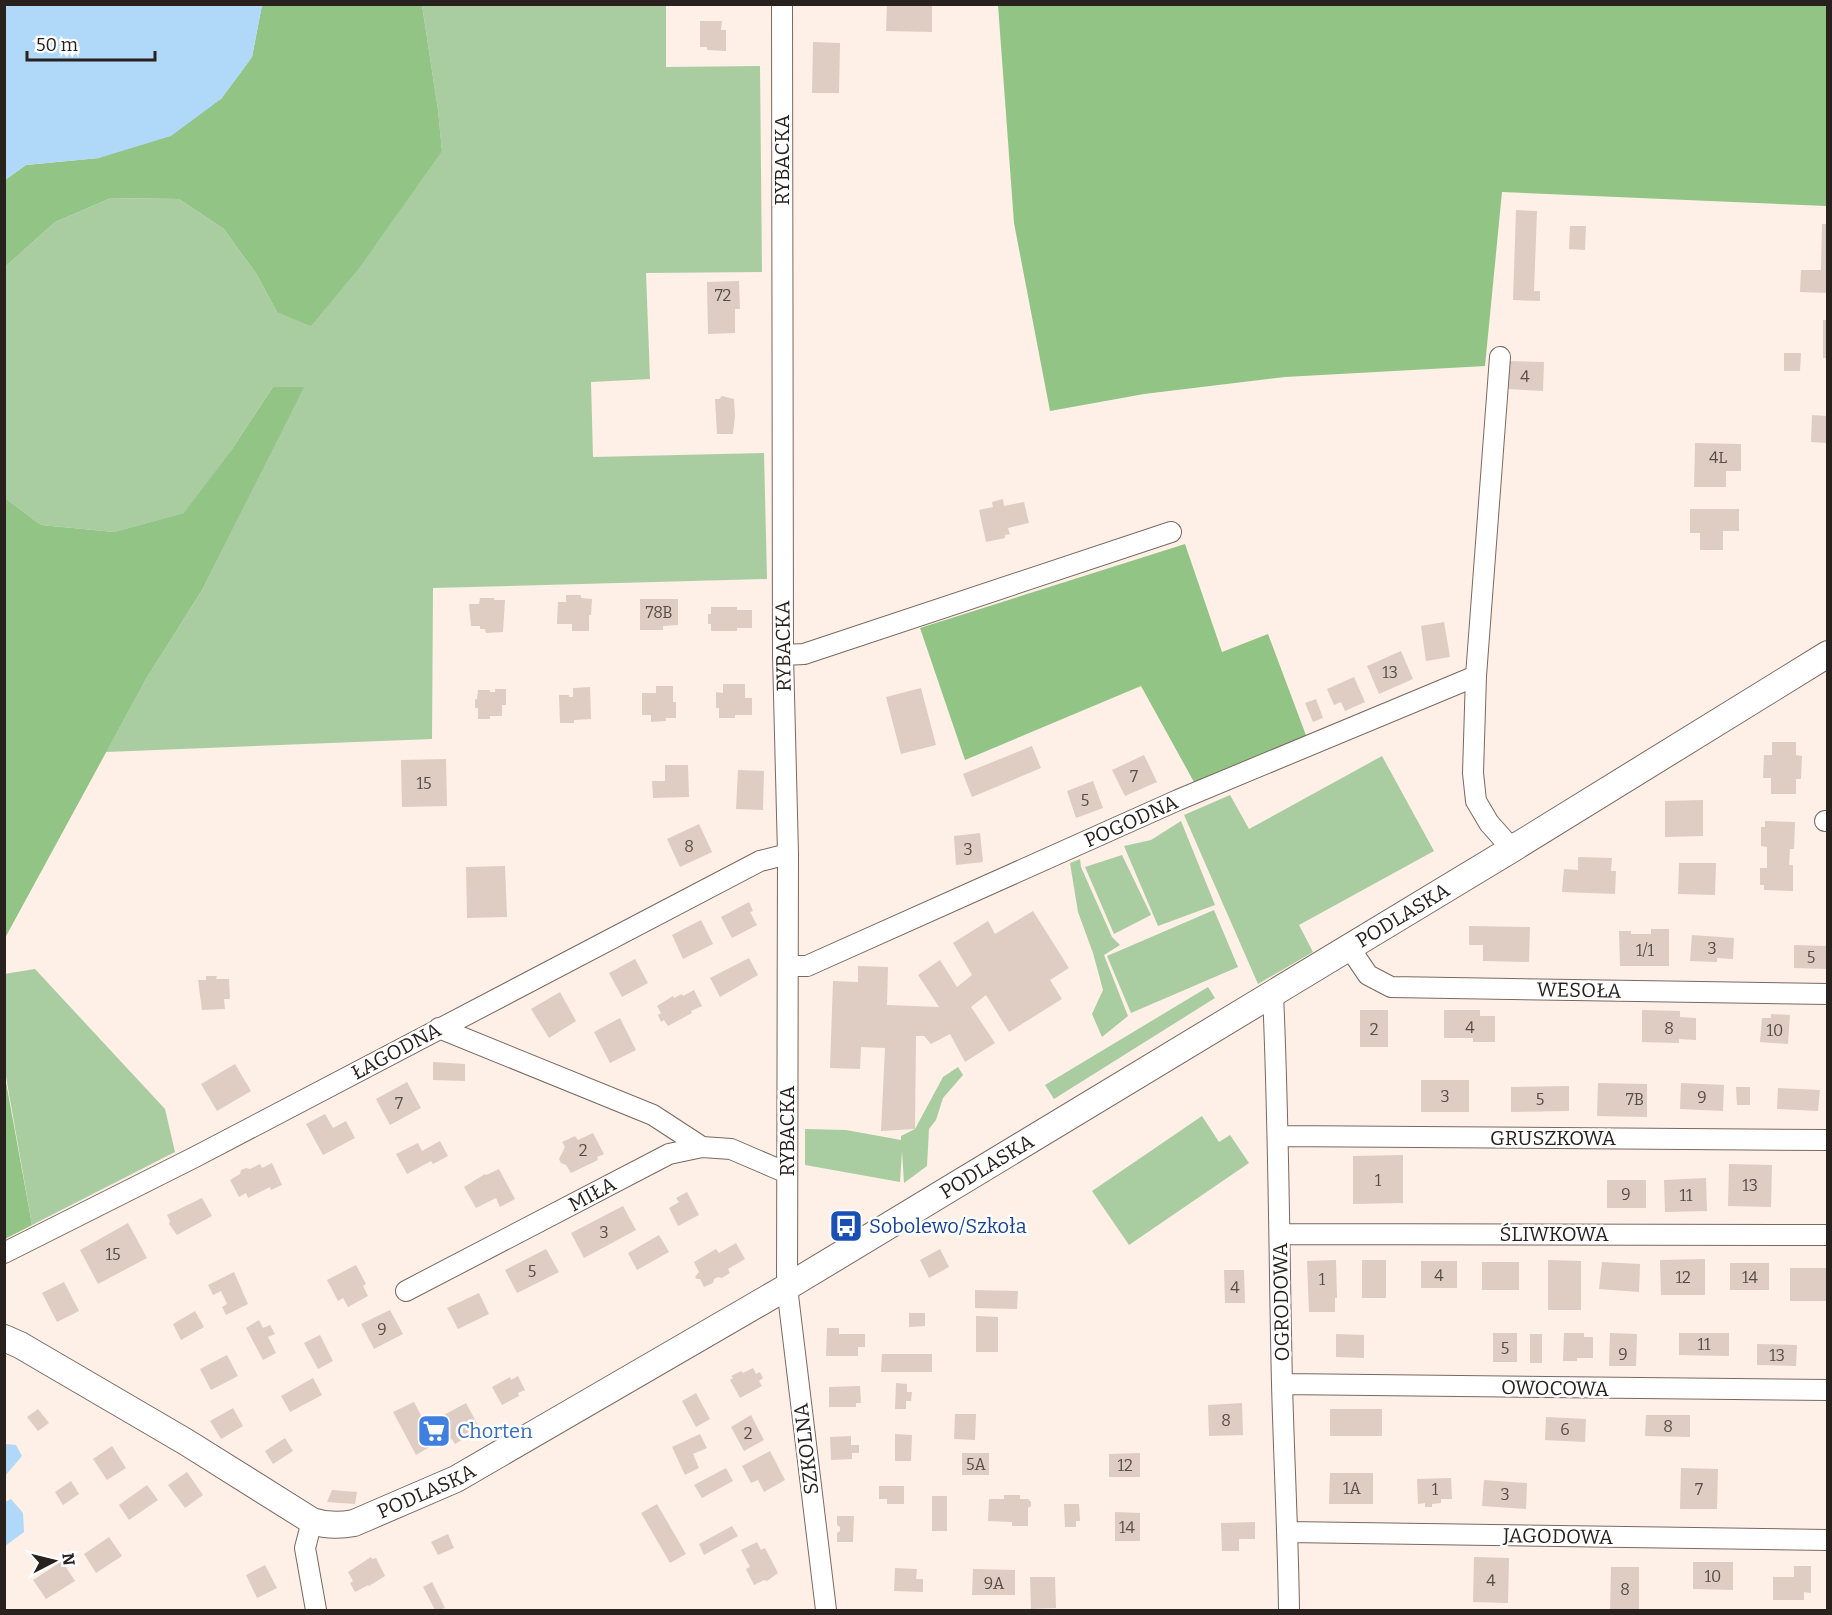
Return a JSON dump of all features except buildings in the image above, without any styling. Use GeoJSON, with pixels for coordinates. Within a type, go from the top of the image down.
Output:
{"type":"FeatureCollection","features":[{"type":"Feature","properties":{"kind":"street","name":"RYBACKA"},"geometry":{"type":"LineString","coordinates":[[782,4],[783,655],[789,854],[787,1287]]}},
{"type":"Feature","properties":{"kind":"street"},"geometry":{"type":"LineString","coordinates":[[1500,357],[1476,676],[1473,773],[1476,801],[1489,823],[1512,849]]}},
{"type":"Feature","properties":{"kind":"street"},"geometry":{"type":"LineString","coordinates":[[783,655],[804,654],[1171,532]]}},
{"type":"Feature","properties":{"kind":"street","name":"PODLASKA"},"geometry":{"type":"LineString","coordinates":[[4,1338],[20,1345],[186,1442],[312,1521],[340,1526],[354,1523],[456,1479],[787,1287],[1512,849],[1827,654]]}},
{"type":"Feature","properties":{"kind":"street","name":"POGODNA"},"geometry":{"type":"LineString","coordinates":[[788,966],[807,966],[1178,800],[1476,676]]}},
{"type":"Feature","properties":{"kind":"street","name":"ŁAGODNA"},"geometry":{"type":"LineString","coordinates":[[4,1252],[195,1157],[760,861],[789,854]]}},
{"type":"Feature","properties":{"kind":"street","name":"WESOŁA"},"geometry":{"type":"LineString","coordinates":[[1349,947],[1368,975],[1391,987],[1827,994]]}},
{"type":"Feature","properties":{"kind":"street","name":"OGRODOWA"},"geometry":{"type":"LineString","coordinates":[[1273,994],[1282,1384],[1288,1532],[1288,1611]]}},
{"type":"Feature","properties":{"kind":"street"},"geometry":{"type":"LineString","coordinates":[[439,1028],[653,1115],[702,1147]]}},
{"type":"Feature","properties":{"kind":"street","name":"GRUSZKOWA"},"geometry":{"type":"LineString","coordinates":[[1278,1136],[1827,1140]]}},
{"type":"Feature","properties":{"kind":"street","name":"MIŁA"},"geometry":{"type":"LineString","coordinates":[[406,1291],[669,1154],[702,1147],[731,1149],[787,1173]]}},
{"type":"Feature","properties":{"kind":"street","name":"ŚLIWKOWA"},"geometry":{"type":"LineString","coordinates":[[1280,1234],[1827,1235]]}},
{"type":"Feature","properties":{"kind":"street","name":"SZKOLNA"},"geometry":{"type":"LineString","coordinates":[[787,1287],[826,1611]]}},
{"type":"Feature","properties":{"kind":"street","name":"OWOCOWA"},"geometry":{"type":"LineString","coordinates":[[1282,1384],[1827,1390]]}},
{"type":"Feature","properties":{"kind":"street"},"geometry":{"type":"LineString","coordinates":[[312,1521],[305,1548],[316,1611]]}},
{"type":"Feature","properties":{"kind":"street","name":"JAGODOWA"},"geometry":{"type":"LineString","coordinates":[[1288,1532],[1827,1540]]}},
{"type":"Feature","properties":{"kind":"green space"},"geometry":{"type":"Polygon","coordinates":[[[262,5],[422,5],[442,151],[359,268],[311,326],[277,312],[257,275],[224,229],[179,199],[111,198],[55,222],[5,267],[5,180],[26,165],[99,158],[221,99],[252,57],[262,5]]]}},
{"type":"Feature","properties":{"kind":"green space"},"geometry":{"type":"Polygon","coordinates":[[[422,5],[666,5],[666,67],[760,66],[762,272],[646,273],[650,379],[591,382],[593,457],[764,453],[767,579],[433,588],[432,739],[106,752],[146,679],[202,590],[303,387],[273,387],[232,449],[185,513],[114,532],[41,525],[5,498],[4,268],[55,222],[111,198],[179,199],[224,229],[257,275],[277,312],[442,151],[422,5]]]}},
{"type":"Feature","properties":{"kind":"green space"},"geometry":{"type":"Polygon","coordinates":[[[998,5],[1827,5],[1827,206],[1502,192],[1485,366],[1285,377],[1144,394],[1050,411],[1014,223],[998,5]]]}},
{"type":"Feature","properties":{"kind":"green space"},"geometry":{"type":"Polygon","coordinates":[[[273,387],[304,387],[202,590],[146,679],[5,938],[5,498],[41,525],[114,532],[184,513],[232,449],[273,387]]]}},
{"type":"Feature","properties":{"kind":"green space"},"geometry":{"type":"Polygon","coordinates":[[[1185,544],[1222,652],[1268,634],[1307,738],[1194,782],[1141,686],[965,760],[920,628],[1185,544]]]}},
{"type":"Feature","properties":{"kind":"green space"},"geometry":{"type":"Polygon","coordinates":[[[1382,756],[1434,851],[1299,925],[1313,952],[1258,984],[1184,815],[1230,795],[1249,829],[1382,756]]]}},
{"type":"Feature","properties":{"kind":"green space"},"geometry":{"type":"Polygon","coordinates":[[[1181,821],[1215,905],[1158,926],[1124,846],[1151,840],[1181,821]]]}},
{"type":"Feature","properties":{"kind":"green space"},"geometry":{"type":"Polygon","coordinates":[[[1122,855],[1151,915],[1114,934],[1085,867],[1122,855]]]}},
{"type":"Feature","properties":{"kind":"green space"},"geometry":{"type":"Polygon","coordinates":[[[1080,859],[1081,867],[1112,937],[1120,945],[1104,955],[1128,1016],[1102,1037],[1092,1014],[1103,990],[1078,912],[1070,863],[1080,859]]]}},
{"type":"Feature","properties":{"kind":"green space"},"geometry":{"type":"Polygon","coordinates":[[[1214,910],[1238,967],[1131,1013],[1107,956],[1214,910]]]}},
{"type":"Feature","properties":{"kind":"green space"},"geometry":{"type":"Polygon","coordinates":[[[35,969],[165,1109],[175,1152],[32,1225],[5,1071],[4,974],[35,969]]]}},
{"type":"Feature","properties":{"kind":"green space"},"geometry":{"type":"Polygon","coordinates":[[[1208,987],[1215,998],[1054,1099],[1045,1085],[1208,987]]]}},
{"type":"Feature","properties":{"kind":"green space"},"geometry":{"type":"Polygon","coordinates":[[[958,1067],[963,1075],[943,1098],[936,1120],[929,1129],[927,1166],[904,1183],[902,1151],[900,1182],[805,1165],[805,1129],[846,1130],[901,1140],[901,1136],[915,1129],[943,1077],[958,1067]]]}},
{"type":"Feature","properties":{"kind":"green space"},"geometry":{"type":"Polygon","coordinates":[[[4,1071],[32,1225],[5,1239],[4,1239],[4,1071]]]}},
{"type":"Feature","properties":{"kind":"green space"},"geometry":{"type":"Polygon","coordinates":[[[1202,1116],[1219,1142],[1230,1135],[1249,1163],[1129,1245],[1092,1191],[1202,1116]]]}},
{"type":"Feature","properties":{"kind":"water"},"geometry":{"type":"Polygon","coordinates":[[[5,4],[262,5],[252,57],[221,99],[171,136],[99,158],[26,165],[5,180],[5,4]]]}},
{"type":"Feature","properties":{"kind":"water"},"geometry":{"type":"Polygon","coordinates":[[[5,1444],[16,1445],[22,1456],[5,1476],[5,1444]]]}},
{"type":"Feature","properties":{"kind":"water"},"geometry":{"type":"Polygon","coordinates":[[[11,1499],[23,1513],[24,1532],[5,1546],[5,1502],[11,1499]]]}},
{"type":"Feature","properties":{"kind":"place","name":"Sobolewo/Szkoła"},"geometry":{"type":"Point","coordinates":[846,1226]}},
{"type":"Feature","properties":{"kind":"place","name":"Chorten"},"geometry":{"type":"Point","coordinates":[434,1431]}}]}
